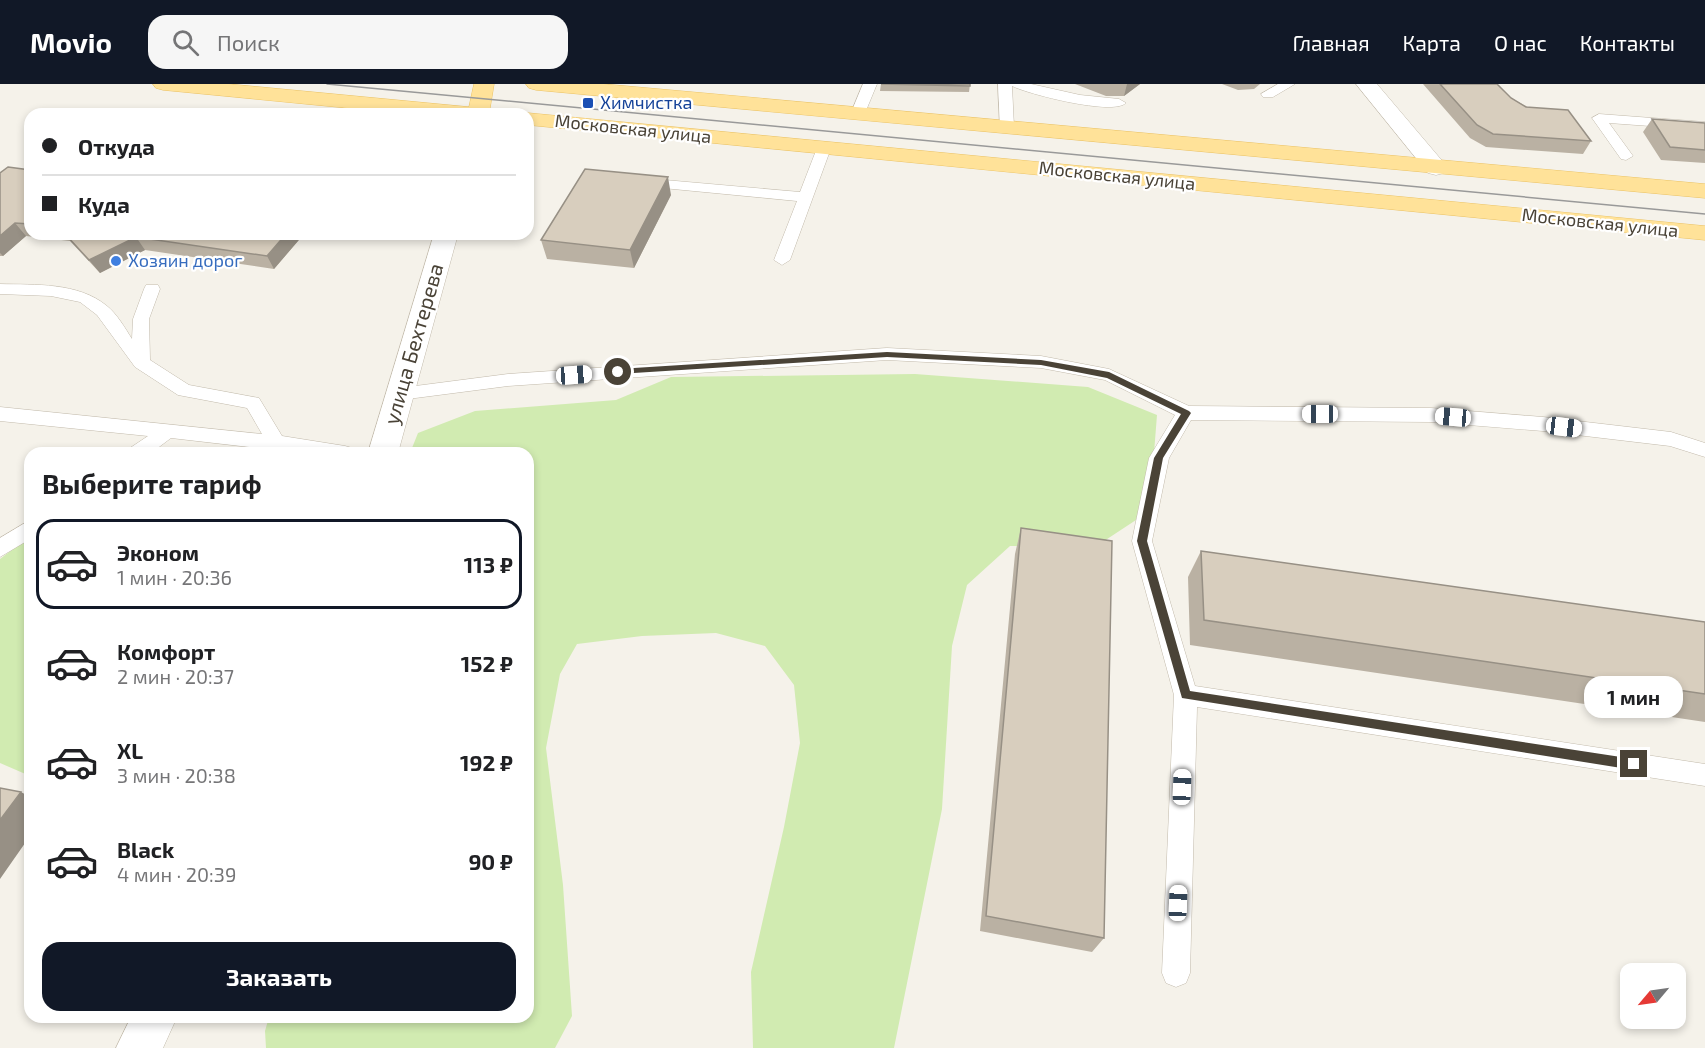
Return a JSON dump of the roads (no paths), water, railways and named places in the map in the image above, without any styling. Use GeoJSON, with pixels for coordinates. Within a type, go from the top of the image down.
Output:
{"type":"FeatureCollection","features":[{"type":"Feature","properties":{"kind":"main road"},"geometry":{"type":"LineString","coordinates":[[163,84],[413,108]]}},
{"type":"Feature","properties":{"kind":"main road"},"geometry":{"type":"LineString","coordinates":[[478,108],[484,84]]}},
{"type":"Feature","properties":{"kind":"main road","name":"Московская улица"},"geometry":{"type":"LineString","coordinates":[[536,84],[1705,191]]}},
{"type":"Feature","properties":{"kind":"main road","name":"Московская улица"},"geometry":{"type":"LineString","coordinates":[[534,120],[1705,233]]}},
{"type":"Feature","properties":{"kind":"street"},"geometry":{"type":"LineString","coordinates":[[1366,84],[1436,168]]}},
{"type":"Feature","properties":{"kind":"street","name":"улица Бехтерева"},"geometry":{"type":"LineString","coordinates":[[385,447],[444,240]]}},
{"type":"Feature","properties":{"kind":"street"},"geometry":{"type":"LineString","coordinates":[[139,1048],[152,1023]]}},
{"type":"Feature","properties":{"kind":"lane"},"geometry":{"type":"LineString","coordinates":[[858,113],[870,84]]}},
{"type":"Feature","properties":{"kind":"lane"},"geometry":{"type":"LineString","coordinates":[[1005,84],[1007,127]]}},
{"type":"Feature","properties":{"kind":"lane"},"geometry":{"type":"LineString","coordinates":[[1017,84],[1053,95],[1092,102],[1119,103]]}},
{"type":"Feature","properties":{"kind":"lane"},"geometry":{"type":"LineString","coordinates":[[1268,93],[1288,84]]}},
{"type":"Feature","properties":{"kind":"lane"},"geometry":{"type":"LineString","coordinates":[[1626,156],[1599,118],[1705,126]]}},
{"type":"Feature","properties":{"kind":"lane"},"geometry":{"type":"LineString","coordinates":[[782,260],[824,148]]}},
{"type":"Feature","properties":{"kind":"lane"},"geometry":{"type":"LineString","coordinates":[[628,180],[806,197]]}},
{"type":"Feature","properties":{"kind":"lane"},"geometry":{"type":"LineString","coordinates":[[0,289],[51,291],[85,297],[103,310],[141,363],[184,391],[253,404],[276,442]]}},
{"type":"Feature","properties":{"kind":"lane"},"geometry":{"type":"LineString","coordinates":[[141,363],[141,319],[152,289]]}},
{"type":"Feature","properties":{"kind":"lane"},"geometry":{"type":"LineString","coordinates":[[400,394],[508,380],[887,354],[1041,362],[1109,375],[1186,413],[1431,415],[1543,424],[1671,439],[1705,450]]}},
{"type":"Feature","properties":{"kind":"lane"},"geometry":{"type":"LineString","coordinates":[[1176,973],[1186,695],[1142,541],[1158,458],[1186,413]]}},
{"type":"Feature","properties":{"kind":"lane"},"geometry":{"type":"LineString","coordinates":[[0,414],[307,447]]}},
{"type":"Feature","properties":{"kind":"lane"},"geometry":{"type":"LineString","coordinates":[[145,447],[168,431]]}},
{"type":"Feature","properties":{"kind":"lane"},"geometry":{"type":"LineString","coordinates":[[0,549],[24,532]]}},
{"type":"Feature","properties":{"kind":"lane"},"geometry":{"type":"LineString","coordinates":[[1186,695],[1705,775]]}},
{"type":"Feature","properties":{"kind":"tram line"},"geometry":{"type":"LineString","coordinates":[[327,84],[1705,214]]}},
{"type":"Feature","properties":{"kind":"place","name":"Химчистка"},"geometry":{"type":"Point","coordinates":[588,103]}},
{"type":"Feature","properties":{"kind":"place","name":"Хозяин дорог"},"geometry":{"type":"Point","coordinates":[116,261]}}]}
